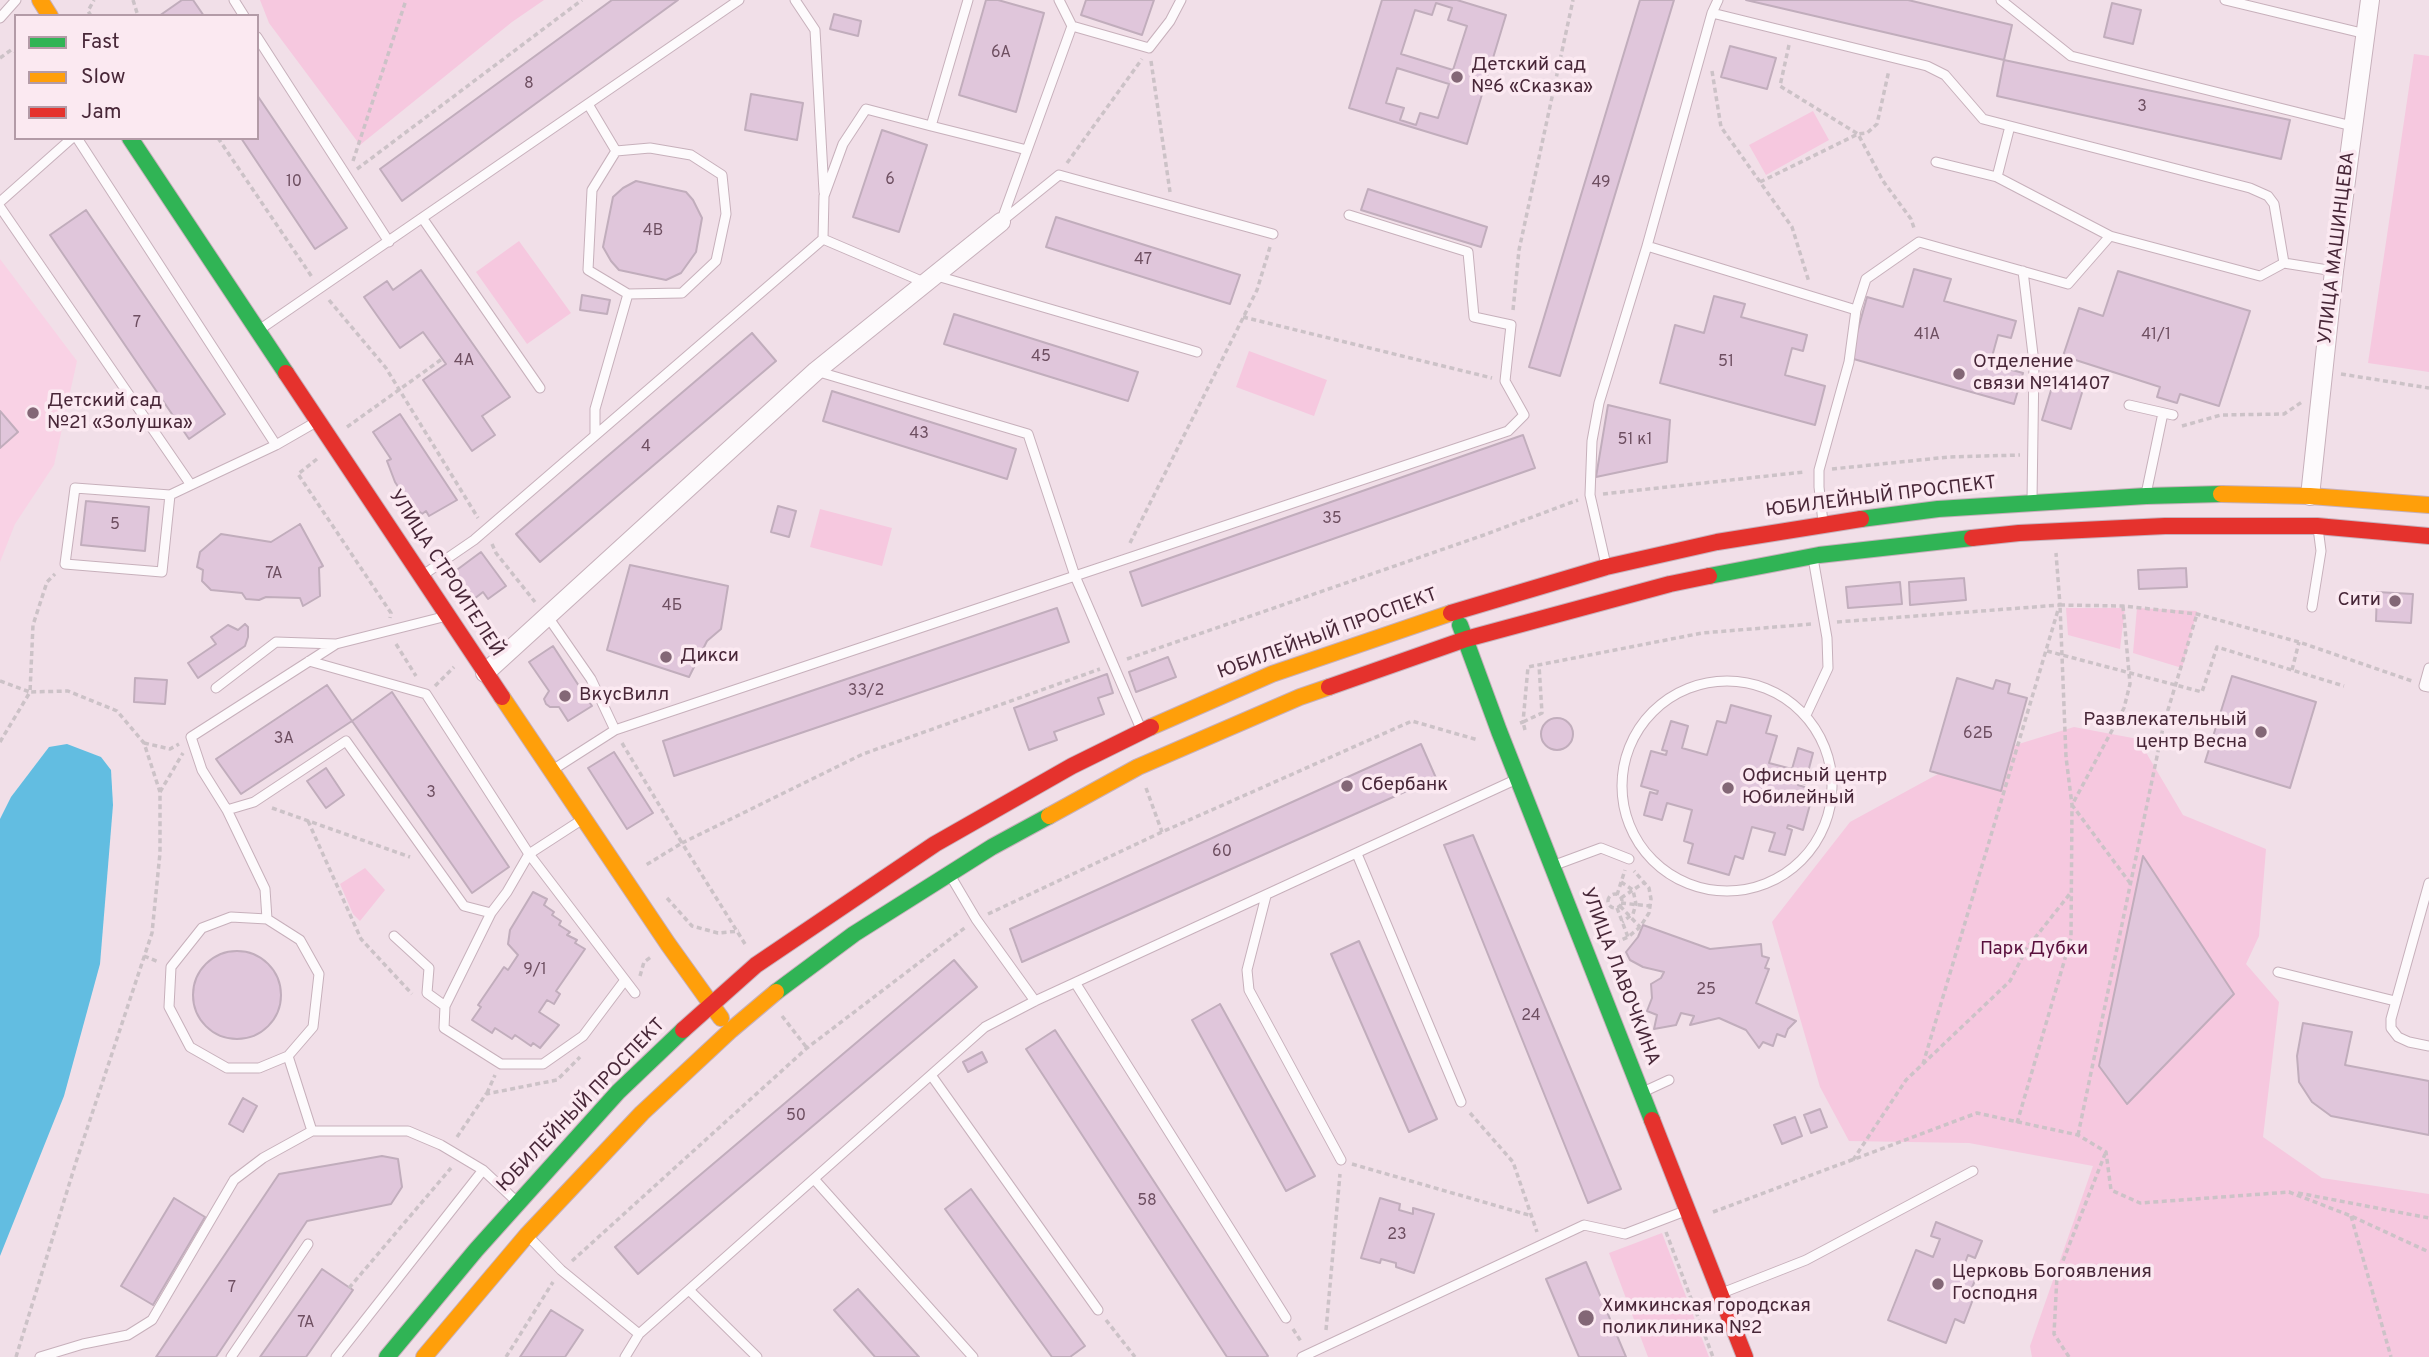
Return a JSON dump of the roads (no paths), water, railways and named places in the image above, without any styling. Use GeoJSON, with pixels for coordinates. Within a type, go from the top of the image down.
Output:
{"type":"FeatureCollection","features":[{"type":"Feature","properties":{"kind":"main road","name":"УЛИЦА СТРОИТЕЛЕЙ"},"geometry":{"type":"LineString","coordinates":[[131,140],[485,673],[668,944],[731,1030]]}},
{"type":"Feature","properties":{"kind":"main road","name":"ЮБИЛЕЙНЫЙ ПРОСПЕКТ"},"geometry":{"type":"LineString","coordinates":[[387,1357],[518,1203],[618,1093],[673,1038],[767,957],[935,844],[1087,758],[1272,674],[1455,611],[1606,567],[1717,542],[1823,524],[1938,509],[2032,501],[2146,496],[2310,496],[2429,505]]}},
{"type":"Feature","properties":{"kind":"main road"},"geometry":{"type":"LineString","coordinates":[[424,1357],[527,1235],[642,1113],[731,1030],[772,996],[855,934],[992,847],[1103,785],[1175,750],[1300,697],[1466,639],[1670,584],[1812,556],[2018,533],[2165,526],[2318,526],[2429,536]]}},
{"type":"Feature","properties":{"kind":"main road","name":"УЛИЦА ЛАВОЧКИНА"},"geometry":{"type":"LineString","coordinates":[[1455,611],[1518,779],[1745,1357]]}},
{"type":"Feature","properties":{"kind":"street","name":"УЛИЦА МАШИНЦЕВА"},"geometry":{"type":"LineString","coordinates":[[2310,496],[2334,271],[2370,0]]}},
{"type":"Feature","properties":{"kind":"street"},"geometry":{"type":"LineString","coordinates":[[485,673],[816,372],[1001,222]]}},
{"type":"Feature","properties":{"kind":"lane"},"geometry":{"type":"LineString","coordinates":[[0,18],[16,0]]}},
{"type":"Feature","properties":{"kind":"lane"},"geometry":{"type":"LineString","coordinates":[[258,330],[424,219],[739,0]]}},
{"type":"Feature","properties":{"kind":"lane"},"geometry":{"type":"LineString","coordinates":[[422,576],[486,530],[824,239],[815,30],[795,0]]}},
{"type":"Feature","properties":{"kind":"lane"},"geometry":{"type":"LineString","coordinates":[[930,126],[968,0]]}},
{"type":"Feature","properties":{"kind":"lane"},"geometry":{"type":"LineString","coordinates":[[1058,0],[1072,26],[1149,48],[1170,21],[1181,0]]}},
{"type":"Feature","properties":{"kind":"lane"},"geometry":{"type":"LineString","coordinates":[[1606,567],[1590,495],[1592,441],[1599,403],[1718,0]]}},
{"type":"Feature","properties":{"kind":"lane"},"geometry":{"type":"LineString","coordinates":[[2001,0],[2071,56],[2352,126]]}},
{"type":"Feature","properties":{"kind":"lane"},"geometry":{"type":"LineString","coordinates":[[2225,0],[2366,34]]}},
{"type":"Feature","properties":{"kind":"lane"},"geometry":{"type":"LineString","coordinates":[[1712,13],[1927,66],[1945,75],[1983,119],[2250,188],[2268,196],[2274,204],[2284,263]]}},
{"type":"Feature","properties":{"kind":"lane"},"geometry":{"type":"LineString","coordinates":[[1001,222],[1072,26]]}},
{"type":"Feature","properties":{"kind":"lane"},"geometry":{"type":"LineString","coordinates":[[259,40],[389,242]]}},
{"type":"Feature","properties":{"kind":"lane"},"geometry":{"type":"LineString","coordinates":[[588,104],[616,151]]}},
{"type":"Feature","properties":{"kind":"lane"},"geometry":{"type":"LineString","coordinates":[[824,196],[843,144],[866,109],[1027,150]]}},
{"type":"Feature","properties":{"kind":"lane"},"geometry":{"type":"LineString","coordinates":[[1997,177],[2010,126]]}},
{"type":"Feature","properties":{"kind":"lane"},"geometry":{"type":"LineString","coordinates":[[70,140],[0,204],[191,485]]}},
{"type":"Feature","properties":{"kind":"lane"},"geometry":{"type":"LineString","coordinates":[[78,140],[276,445]]}},
{"type":"Feature","properties":{"kind":"lane"},"geometry":{"type":"LineString","coordinates":[[650,148],[691,155],[722,175],[726,214],[716,261],[682,293],[628,294],[588,270],[593,190],[616,151],[650,148]]}},
{"type":"Feature","properties":{"kind":"lane"},"geometry":{"type":"LineString","coordinates":[[1936,162],[1997,177],[2110,236],[2260,276],[2284,263],[2334,271]]}},
{"type":"Feature","properties":{"kind":"lane"},"geometry":{"type":"LineString","coordinates":[[1001,222],[1059,175],[1273,234]]}},
{"type":"Feature","properties":{"kind":"lane"},"geometry":{"type":"LineString","coordinates":[[552,770],[615,730],[1507,430],[1524,415],[1504,382],[1511,325],[1474,317],[1468,252],[1349,215]]}},
{"type":"Feature","properties":{"kind":"lane"},"geometry":{"type":"LineString","coordinates":[[424,219],[540,388]]}},
{"type":"Feature","properties":{"kind":"lane"},"geometry":{"type":"LineString","coordinates":[[1823,524],[1819,470],[1849,362],[1856,310],[1866,279],[1919,242],[2068,284],[2110,236]]}},
{"type":"Feature","properties":{"kind":"lane"},"geometry":{"type":"LineString","coordinates":[[824,239],[930,279],[1197,352]]}},
{"type":"Feature","properties":{"kind":"lane"},"geometry":{"type":"LineString","coordinates":[[1647,246],[1856,310]]}},
{"type":"Feature","properties":{"kind":"lane"},"geometry":{"type":"LineString","coordinates":[[2024,271],[2034,363],[2032,501]]}},
{"type":"Feature","properties":{"kind":"lane"},"geometry":{"type":"LineString","coordinates":[[595,435],[595,409],[628,294]]}},
{"type":"Feature","properties":{"kind":"lane"},"geometry":{"type":"LineString","coordinates":[[816,372],[1027,434],[1075,576],[1142,731]]}},
{"type":"Feature","properties":{"kind":"lane"},"geometry":{"type":"LineString","coordinates":[[2129,405],[2168,414],[2159,432],[2146,496]]}},
{"type":"Feature","properties":{"kind":"lane"},"geometry":{"type":"LineString","coordinates":[[170,495],[162,572],[65,564],[75,488],[170,495],[276,445],[318,421]]}},
{"type":"Feature","properties":{"kind":"lane"},"geometry":{"type":"LineString","coordinates":[[2312,607],[2321,551],[2318,526]]}},
{"type":"Feature","properties":{"kind":"lane"},"geometry":{"type":"LineString","coordinates":[[1806,715],[1828,668],[1827,638],[1812,556]]}},
{"type":"Feature","properties":{"kind":"lane"},"geometry":{"type":"LineString","coordinates":[[216,688],[276,642],[336,644],[448,615]]}},
{"type":"Feature","properties":{"kind":"lane"},"geometry":{"type":"LineString","coordinates":[[548,617],[590,679],[615,730]]}},
{"type":"Feature","properties":{"kind":"lane"},"geometry":{"type":"LineString","coordinates":[[267,919],[265,888],[227,810],[202,770],[191,737],[336,644]]}},
{"type":"Feature","properties":{"kind":"lane"},"geometry":{"type":"LineString","coordinates":[[309,661],[426,694],[529,854],[635,993]]}},
{"type":"Feature","properties":{"kind":"lane"},"geometry":{"type":"LineString","coordinates":[[2426,686],[2429,668]]}},
{"type":"Feature","properties":{"kind":"lane"},"geometry":{"type":"LineString","coordinates":[[1725,680],[1752,683],[1786,698],[1806,715],[1825,744],[1833,790],[1828,821],[1816,845],[1790,872],[1760,887],[1721,892],[1695,888],[1665,873],[1646,854],[1631,830],[1621,785],[1629,748],[1648,715],[1669,697],[1697,684],[1725,680]]}},
{"type":"Feature","properties":{"kind":"lane"},"geometry":{"type":"LineString","coordinates":[[227,810],[254,802],[346,741],[464,906],[491,913]]}},
{"type":"Feature","properties":{"kind":"lane"},"geometry":{"type":"LineString","coordinates":[[625,1357],[639,1334],[985,1027],[1035,1001],[1518,779]]}},
{"type":"Feature","properties":{"kind":"lane"},"geometry":{"type":"LineString","coordinates":[[584,818],[529,854],[491,913],[445,1006],[444,1028],[501,1064],[543,1064],[583,1036],[625,979]]}},
{"type":"Feature","properties":{"kind":"lane"},"geometry":{"type":"LineString","coordinates":[[1553,865],[1601,848],[1629,859]]}},
{"type":"Feature","properties":{"kind":"lane"},"geometry":{"type":"LineString","coordinates":[[1357,854],[1461,1102]]}},
{"type":"Feature","properties":{"kind":"lane"},"geometry":{"type":"LineString","coordinates":[[949,874],[976,919],[1035,1001]]}},
{"type":"Feature","properties":{"kind":"lane"},"geometry":{"type":"LineString","coordinates":[[2429,883],[2390,1019],[2391,1028],[2398,1037],[2429,1046]]}},
{"type":"Feature","properties":{"kind":"lane"},"geometry":{"type":"LineString","coordinates":[[1266,896],[1247,970],[1249,990],[1342,1160]]}},
{"type":"Feature","properties":{"kind":"lane"},"geometry":{"type":"LineString","coordinates":[[231,917],[267,919],[300,940],[319,974],[313,1027],[288,1056],[258,1068],[227,1068],[190,1047],[169,1007],[171,967],[202,928],[231,917]]}},
{"type":"Feature","properties":{"kind":"lane"},"geometry":{"type":"LineString","coordinates":[[394,936],[429,968],[427,993],[445,1006]]}},
{"type":"Feature","properties":{"kind":"lane"},"geometry":{"type":"LineString","coordinates":[[2278,972],[2395,1001]]}},
{"type":"Feature","properties":{"kind":"lane"},"geometry":{"type":"LineString","coordinates":[[1076,984],[1286,1318]]}},
{"type":"Feature","properties":{"kind":"lane"},"geometry":{"type":"LineString","coordinates":[[288,1056],[312,1131]]}},
{"type":"Feature","properties":{"kind":"lane"},"geometry":{"type":"LineString","coordinates":[[931,1075],[1098,1310]]}},
{"type":"Feature","properties":{"kind":"lane"},"geometry":{"type":"LineString","coordinates":[[1642,1092],[1669,1080]]}},
{"type":"Feature","properties":{"kind":"lane"},"geometry":{"type":"LineString","coordinates":[[40,1357],[83,1343],[128,1335],[152,1320],[234,1180],[263,1158],[312,1131],[408,1131],[441,1145],[483,1170],[518,1203]]}},
{"type":"Feature","properties":{"kind":"lane"},"geometry":{"type":"LineString","coordinates":[[336,1357],[483,1170]]}},
{"type":"Feature","properties":{"kind":"lane"},"geometry":{"type":"LineString","coordinates":[[1721,1294],[1807,1260],[1973,1171]]}},
{"type":"Feature","properties":{"kind":"lane"},"geometry":{"type":"LineString","coordinates":[[814,1179],[973,1357]]}},
{"type":"Feature","properties":{"kind":"lane"},"geometry":{"type":"LineString","coordinates":[[1305,1355],[1584,1225],[1625,1234],[1688,1210]]}},
{"type":"Feature","properties":{"kind":"lane"},"geometry":{"type":"LineString","coordinates":[[527,1235],[561,1270],[639,1334]]}},
{"type":"Feature","properties":{"kind":"lane"},"geometry":{"type":"LineString","coordinates":[[231,1357],[308,1244]]}},
{"type":"Feature","properties":{"kind":"lane"},"geometry":{"type":"LineString","coordinates":[[689,1290],[757,1357]]}},
{"type":"Feature","properties":{"kind":"water"},"geometry":{"type":"Polygon","coordinates":[[[67,744],[101,757],[111,770],[113,805],[100,964],[64,1096],[0,1256],[0,819],[11,797],[49,747],[67,744]]]}},
{"type":"Feature","properties":{"kind":"place","name":"Детский сад №6 «Сказка»"},"geometry":{"type":"Point","coordinates":[1457,77]}},
{"type":"Feature","properties":{"kind":"place","name":"Отделение связи №141407"},"geometry":{"type":"Point","coordinates":[1959,374]}},
{"type":"Feature","properties":{"kind":"place","name":"Детский сад №21 «Золушка»"},"geometry":{"type":"Point","coordinates":[33,413]}},
{"type":"Feature","properties":{"kind":"place","name":"Сити"},"geometry":{"type":"Point","coordinates":[2395,601]}},
{"type":"Feature","properties":{"kind":"place","name":"Дикси"},"geometry":{"type":"Point","coordinates":[666,657]}},
{"type":"Feature","properties":{"kind":"place","name":"ВкусВилл"},"geometry":{"type":"Point","coordinates":[565,696]}},
{"type":"Feature","properties":{"kind":"place","name":"Развлекательный центр Весна"},"geometry":{"type":"Point","coordinates":[2261,732]}},
{"type":"Feature","properties":{"kind":"place","name":"Сбербанк"},"geometry":{"type":"Point","coordinates":[1347,786]}},
{"type":"Feature","properties":{"kind":"place","name":"Офисный центр Юбилейный"},"geometry":{"type":"Point","coordinates":[1728,788]}},
{"type":"Feature","properties":{"kind":"place","name":"Церковь Богоявления Господня"},"geometry":{"type":"Point","coordinates":[1938,1284]}},
{"type":"Feature","properties":{"kind":"place","name":"Химкинская городская поликлиника №2"},"geometry":{"type":"Point","coordinates":[1586,1318]}},
{"type":"Feature","properties":{"kind":"park label","name":"Парк Дубки"},"geometry":{"type":"Point","coordinates":[2034,950]}}]}
